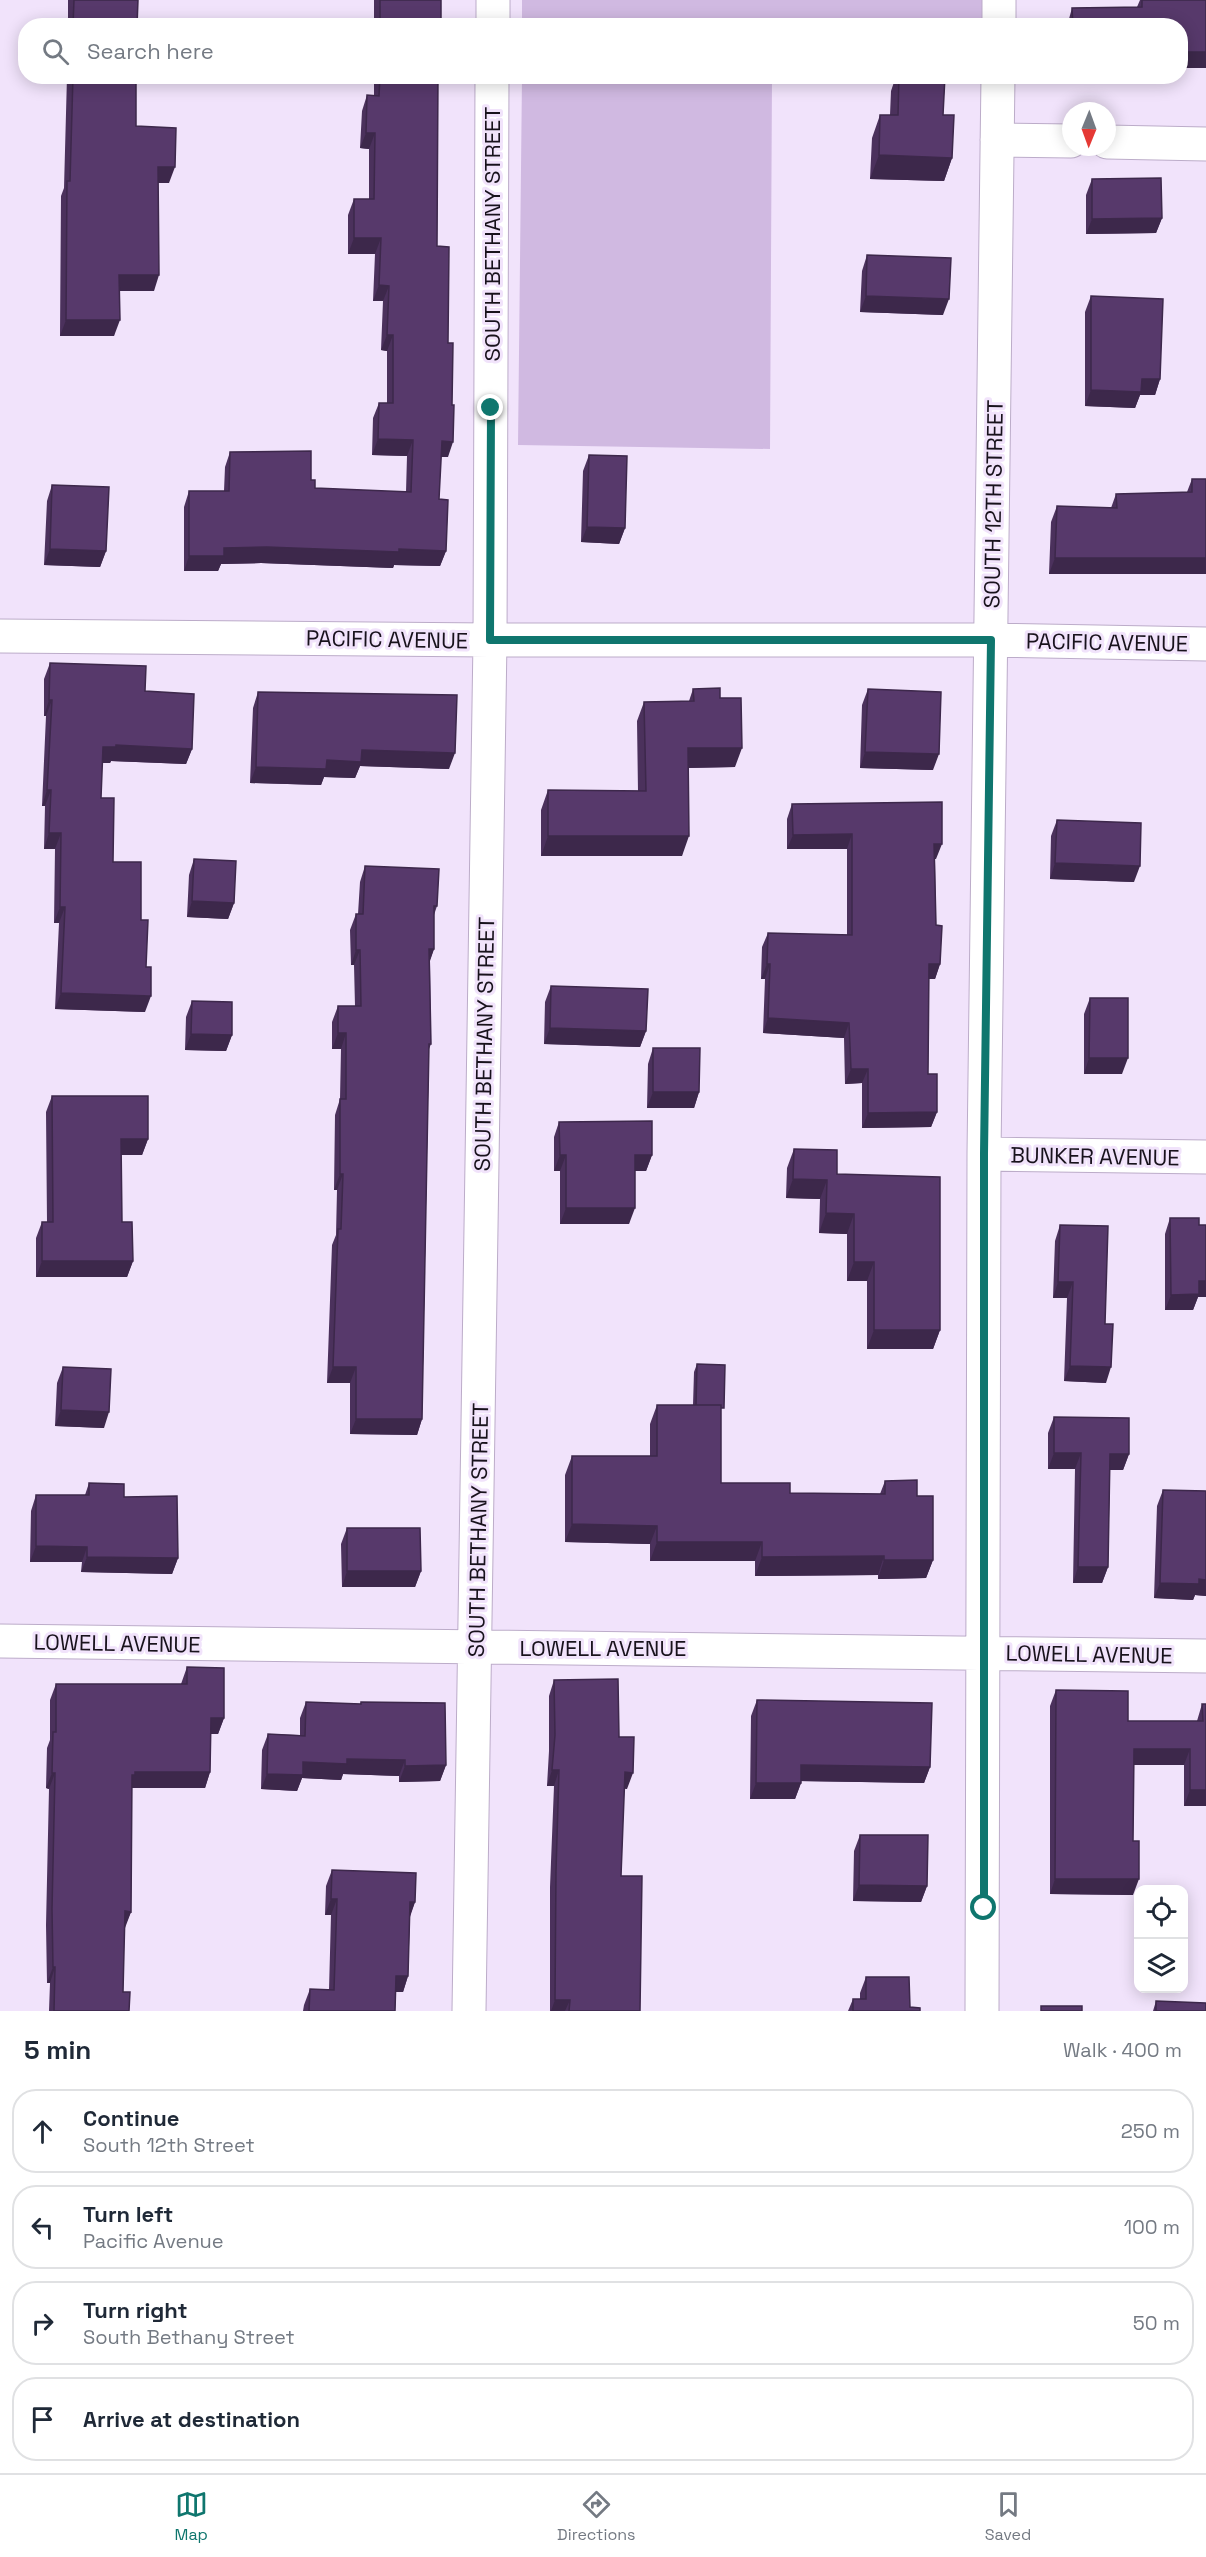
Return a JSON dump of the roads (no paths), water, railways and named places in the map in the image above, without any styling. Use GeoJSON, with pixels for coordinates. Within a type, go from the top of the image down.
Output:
{"type":"FeatureCollection","features":[{"type":"Feature","properties":{"kind":"street"},"geometry":{"type":"LineString","coordinates":[[493,0],[493,18]]}},
{"type":"Feature","properties":{"kind":"street"},"geometry":{"type":"LineString","coordinates":[[999,0],[999,18]]}},
{"type":"Feature","properties":{"kind":"street","name":"SOUTH BETHANY STREET"},"geometry":{"type":"LineString","coordinates":[[469,2011],[490,640],[492,84]]}},
{"type":"Feature","properties":{"kind":"street","name":"SOUTH 12TH STREET"},"geometry":{"type":"LineString","coordinates":[[982,2011],[984,1154],[998,84]]}},
{"type":"Feature","properties":{"kind":"street"},"geometry":{"type":"LineString","coordinates":[[997,140],[1062,141]]}},
{"type":"Feature","properties":{"kind":"street"},"geometry":{"type":"LineString","coordinates":[[1116,142],[1206,144]]}},
{"type":"Feature","properties":{"kind":"street","name":"PACIFIC AVENUE"},"geometry":{"type":"LineString","coordinates":[[0,636],[490,640],[991,640],[1206,644]]}},
{"type":"Feature","properties":{"kind":"street","name":"BUNKER AVENUE"},"geometry":{"type":"LineString","coordinates":[[984,1154],[1206,1157]]}},
{"type":"Feature","properties":{"kind":"street","name":"LOWELL AVENUE"},"geometry":{"type":"LineString","coordinates":[[0,1641],[1206,1656]]}}]}
